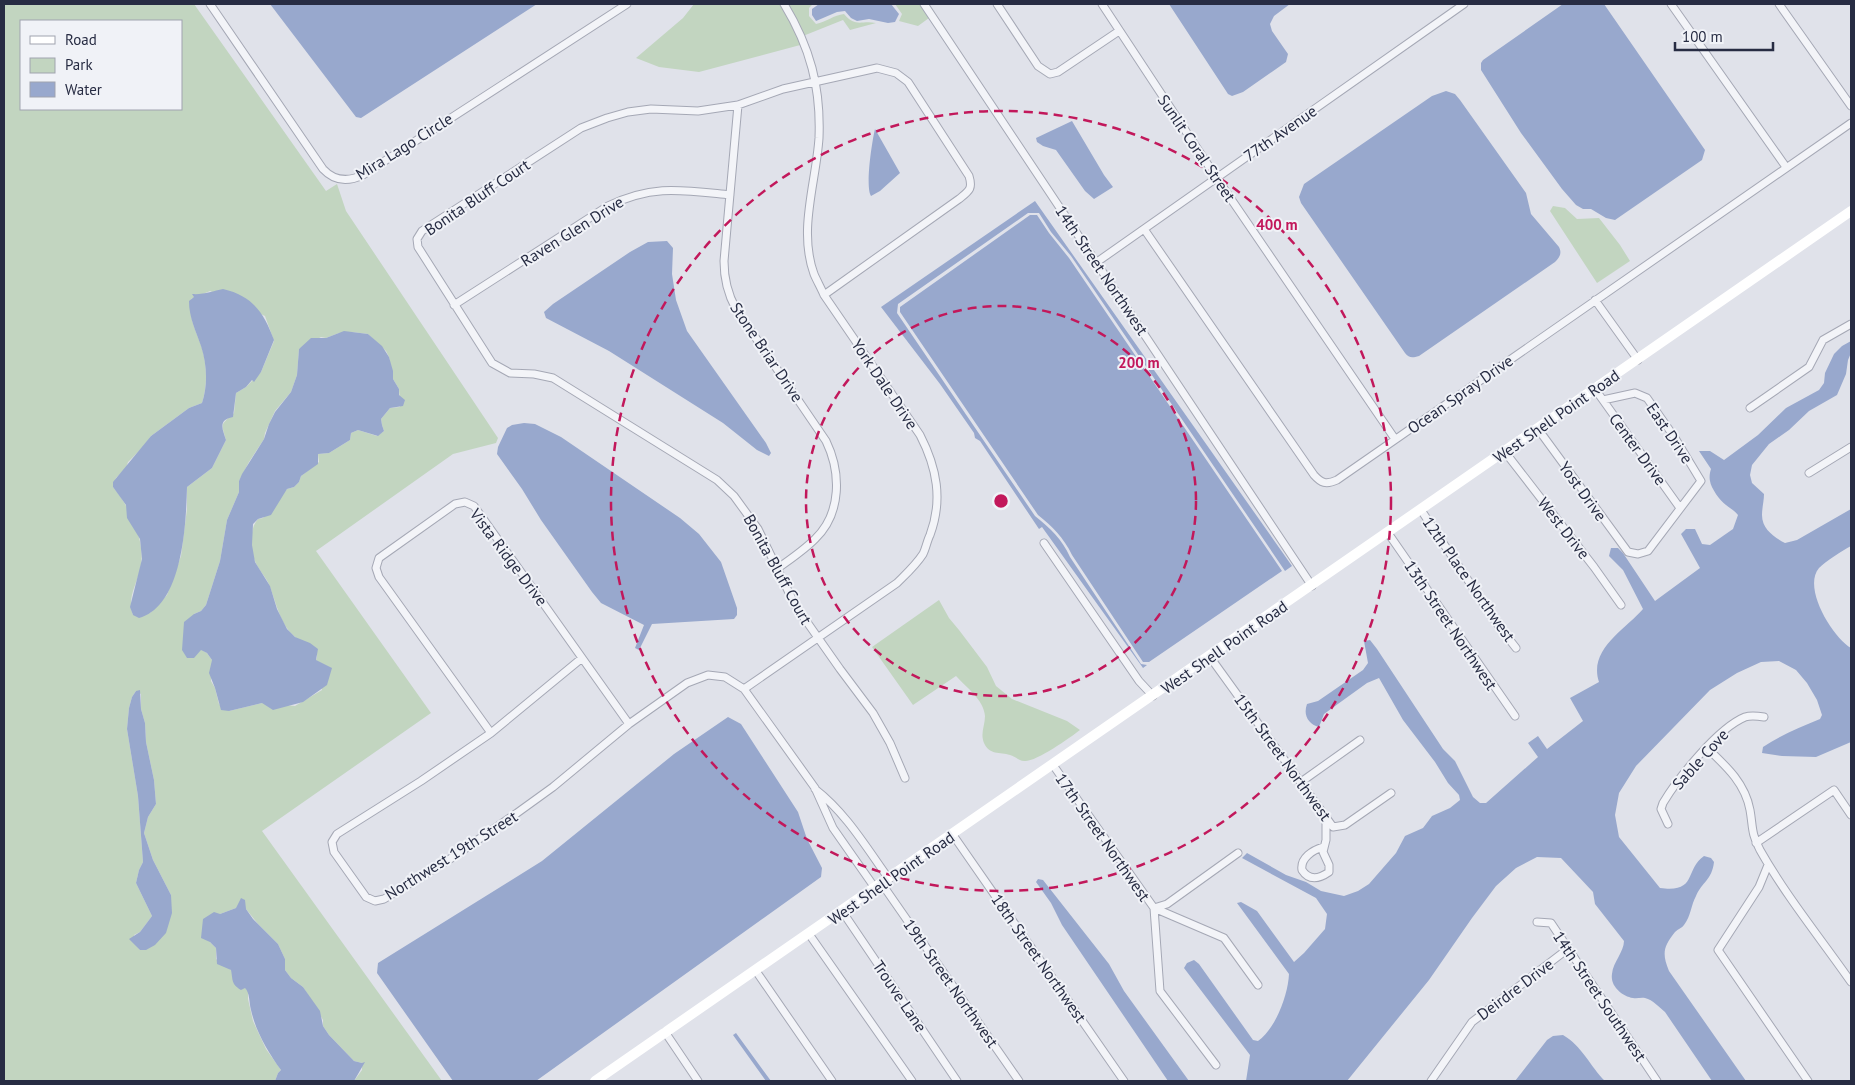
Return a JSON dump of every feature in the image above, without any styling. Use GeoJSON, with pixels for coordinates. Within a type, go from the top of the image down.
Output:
{"type":"FeatureCollection","features":[{"type":"Feature","properties":{"kind":"street","name":"Mira Lago Circle"},"geometry":{"type":"LineString","coordinates":[[210,4],[323,169],[333,177],[346,180],[363,175],[627,4]]}},
{"type":"Feature","properties":{"kind":"street","name":"York Dale Drive"},"geometry":{"type":"LineString","coordinates":[[744,689],[897,583],[910,571],[923,553],[933,525],[937,509],[938,492],[935,472],[929,453],[920,435],[824,295],[814,274],[809,253],[808,235],[819,140],[816,82],[810,58],[798,28],[784,4]]}},
{"type":"Feature","properties":{"kind":"street","name":"14th Street Northwest"},"geometry":{"type":"LineString","coordinates":[[924,4],[1312,586]]}},
{"type":"Feature","properties":{"kind":"street"},"geometry":{"type":"LineString","coordinates":[[997,4],[1038,66],[1050,74],[1058,72],[1119,31]]}},
{"type":"Feature","properties":{"kind":"street","name":"Sunlit Coral Street"},"geometry":{"type":"LineString","coordinates":[[1102,4],[1216,178],[1395,439]]}},
{"type":"Feature","properties":{"kind":"street","name":"77th Avenue"},"geometry":{"type":"LineString","coordinates":[[1097,262],[1464,4]]}},
{"type":"Feature","properties":{"kind":"street"},"geometry":{"type":"LineString","coordinates":[[1671,4],[1786,168]]}},
{"type":"Feature","properties":{"kind":"street"},"geometry":{"type":"LineString","coordinates":[[1779,4],[1851,106]]}},
{"type":"Feature","properties":{"kind":"street","name":"Bonita Bluff Court"},"geometry":{"type":"LineString","coordinates":[[824,295],[959,199],[969,191],[972,183],[908,82],[896,72],[877,68],[783,89],[738,105],[698,111],[651,109],[628,112],[607,118],[581,128],[422,231],[417,238],[418,247],[492,363],[510,373],[534,374],[553,378],[717,480],[734,496],[758,529],[795,605],[873,713],[890,744],[905,778]]}},
{"type":"Feature","properties":{"kind":"street","name":"Stone Briar Drive"},"geometry":{"type":"LineString","coordinates":[[738,105],[724,275],[728,295],[826,441],[836,470],[837,491],[830,518],[817,538],[778,568]]}},
{"type":"Feature","properties":{"kind":"street","name":"Ocean Spray Drive"},"geometry":{"type":"LineString","coordinates":[[1144,229],[1320,481],[1329,484],[1851,122]]}},
{"type":"Feature","properties":{"kind":"street","name":"Raven Glen Drive"},"geometry":{"type":"LineString","coordinates":[[454,306],[608,206],[628,196],[664,190],[730,195]]}},
{"type":"Feature","properties":{"kind":"street","name":"West Shell Point Road"},"geometry":{"type":"LineString","coordinates":[[595,1081],[756,972],[1851,212]]}},
{"type":"Feature","properties":{"kind":"street"},"geometry":{"type":"LineString","coordinates":[[1595,300],[1638,360]]}},
{"type":"Feature","properties":{"kind":"street"},"geometry":{"type":"LineString","coordinates":[[1750,408],[1809,367],[1823,340],[1851,324]]}},
{"type":"Feature","properties":{"kind":"street","name":"Center Drive"},"geometry":{"type":"LineString","coordinates":[[1595,390],[1680,508]]}},
{"type":"Feature","properties":{"kind":"street","name":"East Drive"},"geometry":{"type":"LineString","coordinates":[[1604,400],[1636,393],[1647,398],[1675,438],[1701,481],[1680,508]]}},
{"type":"Feature","properties":{"kind":"street","name":"Yost Drive"},"geometry":{"type":"LineString","coordinates":[[1538,429],[1628,552],[1638,554],[1648,551],[1680,508]]}},
{"type":"Feature","properties":{"kind":"street"},"geometry":{"type":"LineString","coordinates":[[1809,473],[1851,447]]}},
{"type":"Feature","properties":{"kind":"street","name":"West Drive"},"geometry":{"type":"LineString","coordinates":[[1505,452],[1594,567],[1620,605]]}},
{"type":"Feature","properties":{"kind":"street","name":"Vista Ridge Drive"},"geometry":{"type":"LineString","coordinates":[[491,733],[380,577],[376,568],[380,558],[455,504],[465,502],[474,506],[629,724]]}},
{"type":"Feature","properties":{"kind":"street","name":"12th Place Northwest"},"geometry":{"type":"LineString","coordinates":[[1421,510],[1516,648]]}},
{"type":"Feature","properties":{"kind":"street","name":"13th Street Northwest"},"geometry":{"type":"LineString","coordinates":[[1388,533],[1515,716]]}},
{"type":"Feature","properties":{"kind":"street"},"geometry":{"type":"LineString","coordinates":[[1044,544],[1139,681],[1153,696]]}},
{"type":"Feature","properties":{"kind":"street","name":"15th Street Northwest"},"geometry":{"type":"LineString","coordinates":[[1210,657],[1333,827],[1344,826],[1391,793]]}},
{"type":"Feature","properties":{"kind":"street","name":"Northwest 19th Street"},"geometry":{"type":"LineString","coordinates":[[582,658],[491,733],[421,781],[337,834],[332,842],[334,852],[366,897],[375,901],[384,899],[450,859],[553,787],[629,724],[686,683],[708,675],[725,677],[744,689],[814,788],[833,828],[882,884]]}},
{"type":"Feature","properties":{"kind":"street","name":"Sable Cove"},"geometry":{"type":"LineString","coordinates":[[1668,824],[1661,808],[1663,803],[1707,748],[1737,721],[1751,716],[1764,717]]}},
{"type":"Feature","properties":{"kind":"street"},"geometry":{"type":"LineString","coordinates":[[1301,782],[1360,740]]}},
{"type":"Feature","properties":{"kind":"street"},"geometry":{"type":"LineString","coordinates":[[1707,748],[1730,770],[1741,784],[1748,802],[1751,829],[1768,865],[1851,982]]}},
{"type":"Feature","properties":{"kind":"street","name":"17th Street Northwest"},"geometry":{"type":"LineString","coordinates":[[1052,766],[1154,908]]}},
{"type":"Feature","properties":{"kind":"street","name":"Northwest 19th Street"},"geometry":{"type":"LineString","coordinates":[[814,788],[827,798],[843,816],[882,884]]}},
{"type":"Feature","properties":{"kind":"street"},"geometry":{"type":"LineString","coordinates":[[1756,843],[1834,790],[1851,815]]}},
{"type":"Feature","properties":{"kind":"street"},"geometry":{"type":"LineString","coordinates":[[1323,847],[1312,852],[1302,862],[1302,870],[1306,876],[1311,878],[1323,876],[1329,872],[1329,866],[1322,852],[1326,840],[1326,818]]}},
{"type":"Feature","properties":{"kind":"street","name":"18th Street Northwest"},"geometry":{"type":"LineString","coordinates":[[953,834],[1124,1081]]}},
{"type":"Feature","properties":{"kind":"street"},"geometry":{"type":"LineString","coordinates":[[1154,908],[1167,904],[1238,853]]}},
{"type":"Feature","properties":{"kind":"street"},"geometry":{"type":"LineString","coordinates":[[1768,865],[1759,887],[1718,950],[1808,1081]]}},
{"type":"Feature","properties":{"kind":"street","name":"19th Street Northwest"},"geometry":{"type":"LineString","coordinates":[[882,884],[1020,1081]]}},
{"type":"Feature","properties":{"kind":"street"},"geometry":{"type":"LineString","coordinates":[[1154,908],[1224,938],[1258,984]]}},
{"type":"Feature","properties":{"kind":"street"},"geometry":{"type":"LineString","coordinates":[[1154,908],[1160,991],[1216,1066]]}},
{"type":"Feature","properties":{"kind":"street","name":"Trouve Lane"},"geometry":{"type":"LineString","coordinates":[[842,911],[957,1081]]}},
{"type":"Feature","properties":{"kind":"street","name":"14th Street Southwest"},"geometry":{"type":"LineString","coordinates":[[1537,922],[1550,923],[1569,948],[1657,1081]]}},
{"type":"Feature","properties":{"kind":"street"},"geometry":{"type":"LineString","coordinates":[[810,934],[912,1081]]}},
{"type":"Feature","properties":{"kind":"street","name":"Deirdre Drive"},"geometry":{"type":"LineString","coordinates":[[1431,1081],[1472,1022],[1569,948]]}},
{"type":"Feature","properties":{"kind":"street"},"geometry":{"type":"LineString","coordinates":[[756,972],[832,1081]]}},
{"type":"Feature","properties":{"kind":"street"},"geometry":{"type":"LineString","coordinates":[[665,1032],[698,1081]]}},
{"type":"Feature","properties":{"kind":"green space"},"geometry":{"type":"Polygon","coordinates":[[[4,4],[194,4],[326,191],[337,184],[346,211],[498,438],[496,443],[453,454],[316,551],[431,713],[262,831],[442,1081],[354,1081],[362,1070],[362,1063],[354,1061],[329,1035],[323,1026],[323,1020],[303,987],[291,978],[285,970],[285,959],[278,944],[246,909],[236,908],[220,914],[210,942],[216,948],[216,959],[231,970],[248,991],[253,1021],[266,1049],[281,1070],[275,1081],[4,1081],[4,4]],[[210,291],[191,299],[190,305],[194,328],[201,345],[206,367],[206,381],[202,403],[189,408],[151,436],[116,478],[113,487],[131,515],[136,526],[141,548],[142,560],[131,603],[133,615],[150,613],[167,595],[181,556],[187,509],[187,487],[212,468],[226,440],[223,425],[234,413],[236,393],[246,387],[261,372],[274,341],[265,316],[210,291]],[[339,333],[326,338],[321,337],[299,349],[297,375],[291,392],[275,411],[264,439],[239,481],[239,492],[227,520],[220,561],[206,605],[201,611],[194,614],[200,649],[207,653],[212,660],[211,681],[219,704],[229,711],[262,703],[295,706],[322,690],[316,660],[317,649],[296,638],[286,626],[279,613],[269,584],[255,562],[251,536],[258,519],[263,518],[287,489],[294,487],[299,482],[301,476],[319,462],[318,454],[329,453],[350,440],[351,433],[358,430],[377,436],[384,431],[381,419],[390,408],[400,407],[399,389],[393,379],[386,351],[368,334],[339,333]],[[136,691],[129,708],[127,729],[138,796],[143,862],[136,883],[152,916],[140,932],[134,935],[134,943],[140,950],[171,895],[153,860],[144,833],[148,817],[156,804],[154,780],[146,742],[145,723],[141,709],[141,694],[136,691]]]}},
{"type":"Feature","properties":{"kind":"green space"},"geometry":{"type":"Polygon","coordinates":[[[694,4],[813,4],[809,8],[809,16],[816,24],[844,14],[855,22],[876,23],[850,30],[843,20],[803,36],[804,44],[699,72],[659,67],[636,58],[683,18],[694,4]]]}},
{"type":"Feature","properties":{"kind":"green space"},"geometry":{"type":"Polygon","coordinates":[[[895,4],[920,4],[929,18],[918,26],[899,21],[902,14],[895,4]]]}},
{"type":"Feature","properties":{"kind":"green space"},"geometry":{"type":"Polygon","coordinates":[[[1553,206],[1565,208],[1577,219],[1599,218],[1630,261],[1597,283],[1550,211],[1553,206]]]}},
{"type":"Feature","properties":{"kind":"green space"},"geometry":{"type":"Polygon","coordinates":[[[939,600],[949,618],[987,667],[996,686],[1012,699],[1067,721],[1080,730],[1061,744],[1036,758],[1022,761],[1012,756],[989,750],[986,747],[982,736],[984,710],[974,694],[956,676],[913,705],[872,647],[939,600]]]}},
{"type":"Feature","properties":{"kind":"water"},"geometry":{"type":"Polygon","coordinates":[[[270,4],[537,4],[361,118],[356,117],[270,4]]]}},
{"type":"Feature","properties":{"kind":"water"},"geometry":{"type":"Polygon","coordinates":[[[819,4],[891,4],[899,14],[895,22],[888,23],[869,19],[857,21],[851,18],[845,11],[837,12],[816,21],[812,15],[812,9],[819,4]]]}},
{"type":"Feature","properties":{"kind":"water"},"geometry":{"type":"Polygon","coordinates":[[[1169,4],[1290,4],[1274,16],[1270,24],[1272,31],[1288,54],[1286,62],[1243,92],[1232,96],[1228,94],[1169,4]]]}},
{"type":"Feature","properties":{"kind":"water"},"geometry":{"type":"Polygon","coordinates":[[[1563,4],[1604,4],[1705,150],[1702,160],[1615,220],[1606,218],[1591,209],[1583,209],[1576,205],[1521,133],[1481,70],[1483,60],[1563,4]]]}},
{"type":"Feature","properties":{"kind":"water"},"geometry":{"type":"Polygon","coordinates":[[[1446,91],[1455,94],[1460,100],[1526,193],[1531,214],[1559,247],[1560,253],[1555,262],[1419,356],[1411,357],[1405,353],[1301,203],[1299,197],[1304,184],[1432,96],[1446,91]]]}},
{"type":"Feature","properties":{"kind":"water"},"geometry":{"type":"Polygon","coordinates":[[[1072,121],[1113,187],[1094,199],[1085,191],[1056,150],[1037,142],[1036,138],[1072,121]]]}},
{"type":"Feature","properties":{"kind":"water"},"geometry":{"type":"Polygon","coordinates":[[[875,129],[900,173],[880,191],[871,196],[869,191],[869,174],[875,129]]]}},
{"type":"Feature","properties":{"kind":"water"},"geometry":{"type":"Polygon","coordinates":[[[1035,201],[1292,566],[1285,571],[1071,256],[1051,232],[1039,213],[1028,213],[898,304],[897,313],[1035,516],[1059,539],[1141,664],[1147,665],[1143,668],[1042,527],[1039,529],[980,441],[975,438],[974,433],[940,384],[881,307],[1035,201]]]}},
{"type":"Feature","properties":{"kind":"water"},"geometry":{"type":"Polygon","coordinates":[[[1030,215],[1037,215],[1069,258],[1282,571],[1149,662],[1143,662],[1069,549],[1053,528],[1038,515],[900,312],[900,307],[1030,215]]]}},
{"type":"Feature","properties":{"kind":"water"},"geometry":{"type":"Polygon","coordinates":[[[667,241],[673,248],[672,274],[676,300],[687,331],[766,443],[771,453],[769,456],[757,450],[723,423],[609,351],[546,318],[544,312],[553,304],[630,252],[648,242],[667,241]]]}},
{"type":"Feature","properties":{"kind":"water"},"geometry":{"type":"Polygon","coordinates":[[[223,289],[242,296],[256,307],[266,322],[274,340],[261,372],[254,382],[252,380],[246,387],[236,393],[233,417],[225,420],[222,426],[226,440],[212,468],[187,487],[183,542],[173,581],[165,598],[154,610],[139,618],[133,615],[130,607],[142,559],[140,539],[127,518],[126,505],[113,487],[113,482],[151,436],[189,408],[202,403],[206,382],[206,367],[191,319],[189,301],[194,297],[192,294],[223,289]]]}},
{"type":"Feature","properties":{"kind":"water"},"geometry":{"type":"Polygon","coordinates":[[[344,331],[368,334],[382,346],[389,357],[393,379],[399,389],[399,395],[405,400],[403,406],[390,408],[381,419],[384,431],[378,436],[358,430],[351,433],[350,440],[329,453],[318,454],[318,464],[301,476],[299,482],[294,487],[287,489],[271,515],[258,519],[253,524],[252,545],[255,562],[270,586],[277,609],[287,629],[295,637],[310,643],[318,649],[316,660],[332,668],[327,685],[303,702],[273,710],[262,703],[229,711],[221,710],[209,673],[212,660],[207,653],[201,650],[194,658],[187,658],[182,650],[184,622],[201,611],[206,605],[220,561],[227,520],[239,492],[239,481],[264,439],[275,412],[291,392],[297,375],[299,349],[311,338],[326,338],[344,331]]]}},
{"type":"Feature","properties":{"kind":"water"},"geometry":{"type":"Polygon","coordinates":[[[1851,341],[1851,353],[1846,374],[1837,395],[1809,411],[1789,430],[1769,444],[1752,465],[1750,475],[1752,483],[1764,494],[1762,515],[1766,528],[1785,543],[1797,540],[1851,509],[1851,546],[1819,568],[1815,577],[1814,588],[1828,624],[1844,643],[1851,648],[1851,742],[1816,757],[1782,756],[1762,753],[1763,747],[1791,731],[1820,719],[1822,715],[1817,700],[1807,683],[1796,670],[1779,661],[1761,662],[1737,673],[1710,690],[1636,766],[1619,793],[1615,815],[1619,837],[1660,888],[1672,889],[1685,884],[1698,862],[1704,856],[1711,858],[1714,862],[1709,877],[1694,899],[1686,922],[1675,932],[1666,946],[1665,960],[1669,971],[1746,1081],[1712,1081],[1665,1012],[1648,999],[1629,997],[1618,990],[1613,983],[1612,974],[1624,941],[1595,904],[1593,892],[1561,858],[1537,857],[1516,868],[1496,886],[1429,980],[1347,1081],[1246,1081],[1250,1055],[1184,968],[1187,963],[1194,960],[1199,964],[1253,1040],[1258,1041],[1270,1028],[1280,1010],[1289,974],[1237,903],[1241,902],[1257,911],[1294,962],[1325,929],[1327,914],[1316,898],[1242,858],[1247,853],[1286,875],[1306,882],[1321,891],[1344,896],[1358,891],[1369,884],[1396,853],[1405,836],[1423,828],[1432,816],[1450,808],[1460,800],[1459,795],[1448,783],[1435,762],[1403,720],[1379,678],[1367,683],[1324,714],[1319,727],[1307,719],[1307,704],[1318,701],[1363,670],[1368,663],[1364,641],[1370,640],[1443,749],[1455,761],[1473,797],[1480,803],[1486,803],[1538,757],[1528,743],[1538,736],[1547,749],[1583,721],[1570,698],[1599,682],[1597,670],[1599,659],[1604,650],[1610,641],[1643,609],[1623,570],[1609,556],[1611,548],[1618,548],[1623,553],[1655,601],[1700,568],[1681,534],[1686,529],[1695,529],[1702,544],[1710,545],[1733,529],[1738,515],[1714,491],[1710,479],[1711,469],[1699,451],[1710,451],[1724,460],[1758,435],[1786,408],[1819,390],[1824,383],[1825,373],[1834,354],[1851,341]]]}},
{"type":"Feature","properties":{"kind":"water"},"geometry":{"type":"Polygon","coordinates":[[[524,423],[535,424],[561,437],[680,518],[699,534],[721,562],[737,608],[737,615],[734,619],[652,624],[639,650],[635,648],[644,625],[601,603],[541,520],[497,454],[498,447],[507,428],[524,423]]]}},
{"type":"Feature","properties":{"kind":"water"},"geometry":{"type":"Polygon","coordinates":[[[140,690],[141,709],[154,780],[156,804],[148,817],[144,833],[153,860],[171,895],[172,913],[166,933],[155,945],[146,950],[140,950],[129,939],[140,932],[152,916],[136,883],[143,862],[138,796],[127,729],[132,697],[136,691],[140,690]]]}},
{"type":"Feature","properties":{"kind":"water"},"geometry":{"type":"Polygon","coordinates":[[[728,717],[741,724],[798,812],[807,839],[822,868],[821,877],[536,1081],[453,1081],[377,973],[378,963],[542,861],[674,754],[728,717]]]}},
{"type":"Feature","properties":{"kind":"water"},"geometry":{"type":"Polygon","coordinates":[[[1038,879],[1043,880],[1109,964],[1124,991],[1189,1081],[1168,1081],[1062,925],[1051,903],[1036,882],[1038,879]]]}},
{"type":"Feature","properties":{"kind":"water"},"geometry":{"type":"Polygon","coordinates":[[[241,898],[245,900],[246,909],[253,919],[278,944],[285,959],[285,970],[291,978],[303,987],[320,1011],[323,1026],[329,1035],[354,1061],[365,1062],[354,1081],[275,1081],[281,1070],[259,1034],[250,1007],[247,990],[245,988],[241,990],[236,986],[233,982],[231,970],[217,964],[216,948],[210,942],[201,938],[203,919],[214,912],[220,914],[236,908],[241,898]]]}},
{"type":"Feature","properties":{"kind":"water"},"geometry":{"type":"Polygon","coordinates":[[[736,1033],[771,1081],[766,1081],[733,1035],[736,1033]]]}},
{"type":"Feature","properties":{"kind":"water"},"geometry":{"type":"Polygon","coordinates":[[[1563,1035],[1581,1050],[1605,1081],[1515,1081],[1547,1040],[1553,1036],[1563,1035]]]}}]}
